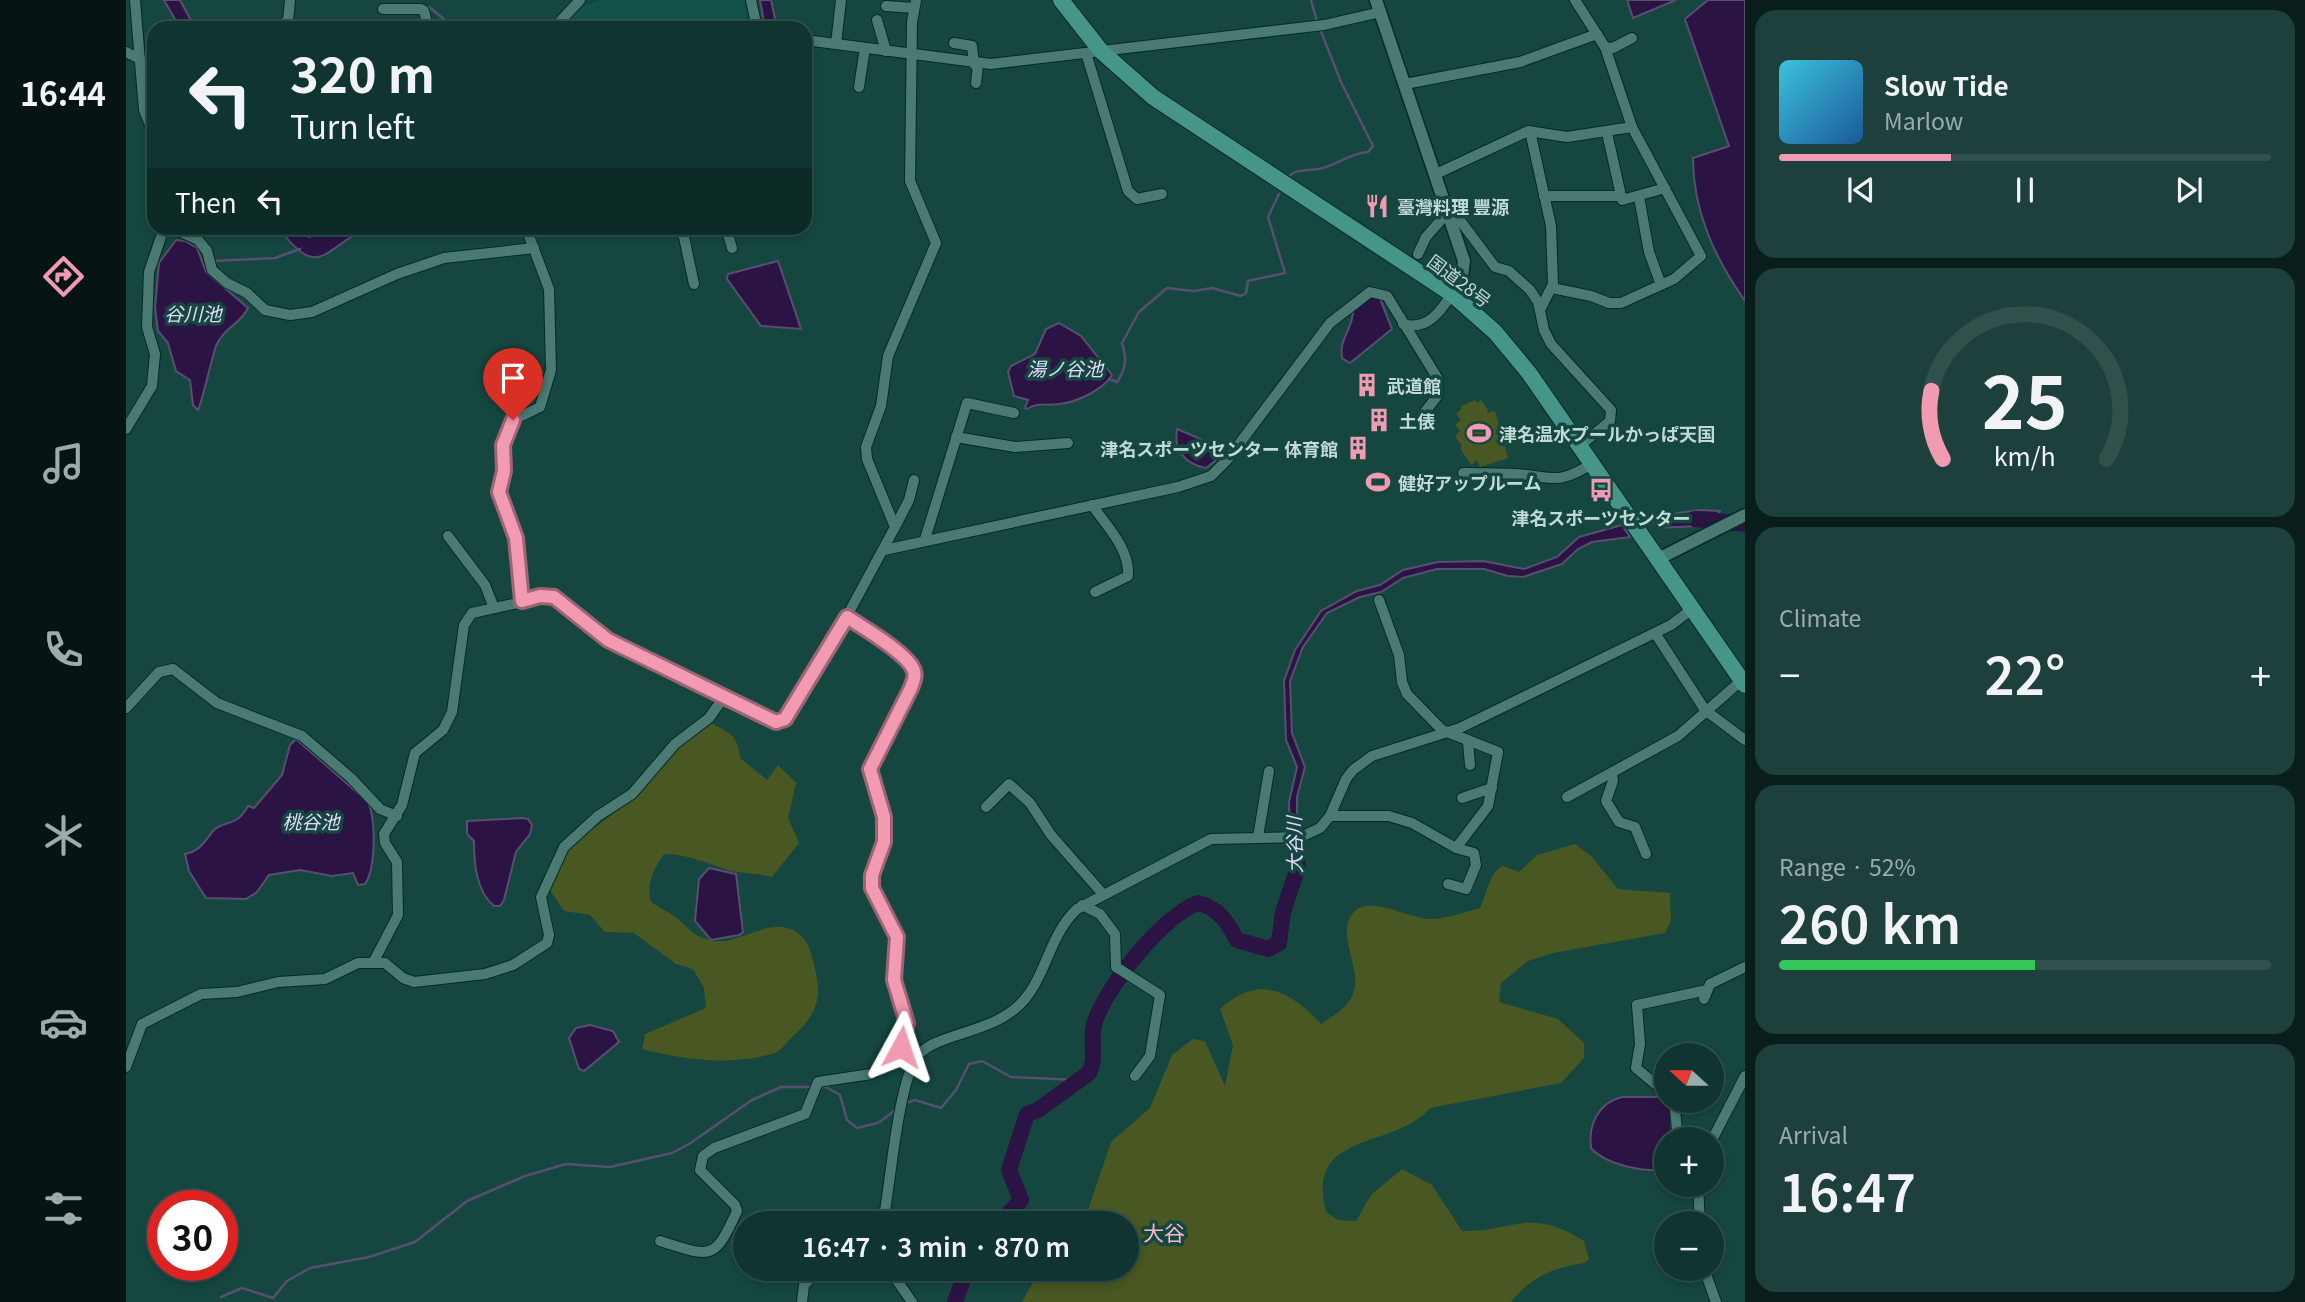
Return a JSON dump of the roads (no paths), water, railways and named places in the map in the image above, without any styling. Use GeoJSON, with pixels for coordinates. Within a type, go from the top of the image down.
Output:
{"type":"FeatureCollection","features":[{"type":"Feature","properties":{"kind":"highway","name":"国道28号"},"geometry":{"type":"LineString","coordinates":[[1060,0],[1093,52],[1167,108],[1452,294],[1512,351],[1660,558],[1743,682]]}},
{"type":"Feature","properties":{"kind":"street"},"geometry":{"type":"LineString","coordinates":[[135,0],[144,110],[147,118]]}},
{"type":"Feature","properties":{"kind":"street"},"geometry":{"type":"LineString","coordinates":[[287,21],[290,19],[290,0]]}},
{"type":"Feature","properties":{"kind":"street"},"geometry":{"type":"LineString","coordinates":[[560,21],[580,0]]}},
{"type":"Feature","properties":{"kind":"street"},"geometry":{"type":"LineString","coordinates":[[751,0],[756,21]]}},
{"type":"Feature","properties":{"kind":"street"},"geometry":{"type":"LineString","coordinates":[[836,44],[841,0]]}},
{"type":"Feature","properties":{"kind":"street"},"geometry":{"type":"LineString","coordinates":[[1552,288],[1616,304],[1674,279],[1701,256],[1632,128],[1605,47],[1575,0]]}},
{"type":"Feature","properties":{"kind":"street"},"geometry":{"type":"LineString","coordinates":[[886,6],[915,4],[911,54],[910,181],[936,243],[888,356],[881,406],[866,447],[867,459],[895,527]]}},
{"type":"Feature","properties":{"kind":"street"},"geometry":{"type":"LineString","coordinates":[[812,41],[976,64],[1324,25],[1378,6],[1464,264],[1452,294],[1432,320],[1418,326],[1403,324]]}},
{"type":"Feature","properties":{"kind":"street"},"geometry":{"type":"LineString","coordinates":[[383,9],[421,9],[425,11],[427,21]]}},
{"type":"Feature","properties":{"kind":"street"},"geometry":{"type":"LineString","coordinates":[[877,20],[886,51]]}},
{"type":"Feature","properties":{"kind":"street"},"geometry":{"type":"LineString","coordinates":[[1405,83],[1520,62],[1597,34]]}},
{"type":"Feature","properties":{"kind":"street"},"geometry":{"type":"LineString","coordinates":[[1605,47],[1613,48],[1632,38]]}},
{"type":"Feature","properties":{"kind":"street"},"geometry":{"type":"LineString","coordinates":[[954,43],[972,46],[976,83]]}},
{"type":"Feature","properties":{"kind":"street"},"geometry":{"type":"LineString","coordinates":[[859,87],[865,48]]}},
{"type":"Feature","properties":{"kind":"street"},"geometry":{"type":"LineString","coordinates":[[126,52],[141,64],[147,65]]}},
{"type":"Feature","properties":{"kind":"street"},"geometry":{"type":"LineString","coordinates":[[1093,52],[1128,191],[1137,199],[1162,194]]}},
{"type":"Feature","properties":{"kind":"street"},"geometry":{"type":"LineString","coordinates":[[1436,174],[1530,131],[1567,137],[1632,128]]}},
{"type":"Feature","properties":{"kind":"street"},"geometry":{"type":"LineString","coordinates":[[1530,131],[1551,226],[1552,288],[1540,310]]}},
{"type":"Feature","properties":{"kind":"street"},"geometry":{"type":"LineString","coordinates":[[1607,133],[1622,200],[1665,188]]}},
{"type":"Feature","properties":{"kind":"street"},"geometry":{"type":"LineString","coordinates":[[1544,196],[1621,196]]}},
{"type":"Feature","properties":{"kind":"street"},"geometry":{"type":"LineString","coordinates":[[1639,197],[1650,252],[1661,285]]}},
{"type":"Feature","properties":{"kind":"street"},"geometry":{"type":"LineString","coordinates":[[1419,254],[1426,237],[1448,212]]}},
{"type":"Feature","properties":{"kind":"street"},"geometry":{"type":"LineString","coordinates":[[1448,212],[1459,219],[1495,267],[1509,271],[1530,290],[1551,344],[1611,411],[1610,421],[1581,445]]}},
{"type":"Feature","properties":{"kind":"street"},"geometry":{"type":"LineString","coordinates":[[126,429],[152,386],[155,354],[147,331],[150,269],[162,235]]}},
{"type":"Feature","properties":{"kind":"street"},"geometry":{"type":"LineString","coordinates":[[187,235],[198,240],[219,276],[247,293],[265,310],[300,315],[325,307],[397,274],[444,258],[534,248]]}},
{"type":"Feature","properties":{"kind":"street"},"geometry":{"type":"LineString","coordinates":[[522,601],[516,538],[499,489],[504,471],[502,452],[507,429],[517,417],[540,407],[551,370],[549,289],[529,235]]}},
{"type":"Feature","properties":{"kind":"street"},"geometry":{"type":"LineString","coordinates":[[683,235],[694,284]]}},
{"type":"Feature","properties":{"kind":"street"},"geometry":{"type":"LineString","coordinates":[[728,235],[732,248]]}},
{"type":"Feature","properties":{"kind":"street"},"geometry":{"type":"LineString","coordinates":[[884,550],[925,539],[1178,487],[1210,476],[1227,460],[1330,323],[1366,294],[1375,291],[1387,296],[1438,379],[1438,395],[1421,417]]}},
{"type":"Feature","properties":{"kind":"street"},"geometry":{"type":"LineString","coordinates":[[925,539],[967,403],[1014,413]]}},
{"type":"Feature","properties":{"kind":"street"},"geometry":{"type":"LineString","coordinates":[[956,437],[1015,447],[1068,443]]}},
{"type":"Feature","properties":{"kind":"street"},"geometry":{"type":"LineString","coordinates":[[1463,473],[1513,474],[1554,480],[1570,477],[1593,463]]}},
{"type":"Feature","properties":{"kind":"street"},"geometry":{"type":"LineString","coordinates":[[374,961],[398,915],[397,862],[384,840],[397,816],[415,753],[443,730],[452,712],[466,620],[475,612],[540,596],[554,597],[608,640],[770,719],[781,721],[847,617],[884,550],[909,499],[914,480]]}},
{"type":"Feature","properties":{"kind":"street"},"geometry":{"type":"LineString","coordinates":[[1092,505],[1124,552],[1128,568],[1128,576],[1095,592]]}},
{"type":"Feature","properties":{"kind":"street"},"geometry":{"type":"LineString","coordinates":[[1660,558],[1745,515]]}},
{"type":"Feature","properties":{"kind":"street"},"geometry":{"type":"LineString","coordinates":[[449,536],[485,585],[494,608]]}},
{"type":"Feature","properties":{"kind":"street"},"geometry":{"type":"LineString","coordinates":[[1379,600],[1399,655],[1402,682],[1407,694],[1446,732],[1498,752],[1488,806],[1456,848]]}},
{"type":"Feature","properties":{"kind":"street"},"geometry":{"type":"LineString","coordinates":[[885,1211],[902,1105],[915,1059],[929,1046],[1002,1017],[1019,1005],[1025,999],[1062,926],[1082,905],[1211,839],[1301,837],[1320,828],[1330,816],[1346,779],[1363,762],[1446,732],[1655,633],[1692,609]]}},
{"type":"Feature","properties":{"kind":"street"},"geometry":{"type":"LineString","coordinates":[[847,617],[901,655],[915,675],[870,769],[884,817],[884,842],[872,875],[872,888],[897,937],[894,980],[907,1023],[903,1054]]}},
{"type":"Feature","properties":{"kind":"street"},"geometry":{"type":"LineString","coordinates":[[1655,633],[1705,710],[1745,740]]}},
{"type":"Feature","properties":{"kind":"street"},"geometry":{"type":"LineString","coordinates":[[126,708],[159,672],[173,669],[212,701],[302,736],[351,778],[380,809],[397,816]]}},
{"type":"Feature","properties":{"kind":"street"},"geometry":{"type":"LineString","coordinates":[[1567,797],[1678,736],[1705,710],[1743,682]]}},
{"type":"Feature","properties":{"kind":"street"},"geometry":{"type":"LineString","coordinates":[[126,1067],[142,1024],[192,996],[237,992],[278,982],[325,979],[358,963],[374,961],[385,964],[409,981],[485,974],[513,965],[538,950],[547,943],[549,936],[542,892],[564,848],[598,816],[632,794],[675,744],[709,718],[724,697]]}},
{"type":"Feature","properties":{"kind":"street"},"geometry":{"type":"LineString","coordinates":[[1468,741],[1470,765]]}},
{"type":"Feature","properties":{"kind":"street"},"geometry":{"type":"LineString","coordinates":[[1258,837],[1269,771]]}},
{"type":"Feature","properties":{"kind":"street"},"geometry":{"type":"LineString","coordinates":[[1612,773],[1613,781],[1606,801],[1619,822],[1635,827],[1646,854]]}},
{"type":"Feature","properties":{"kind":"street"},"geometry":{"type":"LineString","coordinates":[[986,807],[1009,784],[1030,803],[1052,835],[1102,893]]}},
{"type":"Feature","properties":{"kind":"street"},"geometry":{"type":"LineString","coordinates":[[1462,798],[1492,788]]}},
{"type":"Feature","properties":{"kind":"street"},"geometry":{"type":"LineString","coordinates":[[1330,816],[1381,816],[1401,819],[1456,848],[1474,853],[1477,861],[1466,889],[1448,884]]}},
{"type":"Feature","properties":{"kind":"street"},"geometry":{"type":"LineString","coordinates":[[1082,905],[1100,914],[1115,934],[1115,962],[1124,974],[1160,995],[1150,1056],[1135,1076]]}},
{"type":"Feature","properties":{"kind":"street"},"geometry":{"type":"LineString","coordinates":[[1654,1083],[1636,1068],[1640,1044],[1637,1005],[1706,995],[1710,984],[1745,967]]}},
{"type":"Feature","properties":{"kind":"street"},"geometry":{"type":"LineString","coordinates":[[903,1054],[915,1059]]}},
{"type":"Feature","properties":{"kind":"street"},"geometry":{"type":"LineString","coordinates":[[660,1241],[695,1252],[712,1252],[722,1244],[737,1211],[735,1205],[700,1170],[704,1156],[714,1148],[805,1114],[816,1087],[827,1078],[871,1074],[903,1054]]}},
{"type":"Feature","properties":{"kind":"street"},"geometry":{"type":"LineString","coordinates":[[1719,1127],[1745,1076]]}},
{"type":"Feature","properties":{"kind":"street"},"geometry":{"type":"LineString","coordinates":[[802,1302],[804,1286],[809,1281]]}},
{"type":"Feature","properties":{"kind":"street"},"geometry":{"type":"LineString","coordinates":[[897,1281],[912,1302]]}},
{"type":"Feature","properties":{"kind":"street"},"geometry":{"type":"LineString","coordinates":[[1708,1281],[1716,1302]]}},
{"type":"Feature","properties":{"kind":"water"},"geometry":{"type":"Polygon","coordinates":[[[164,0],[180,0],[191,21],[176,21],[164,0]]]}},
{"type":"Feature","properties":{"kind":"water"},"geometry":{"type":"Polygon","coordinates":[[[760,0],[771,0],[776,21],[764,21],[760,0]]]}},
{"type":"Feature","properties":{"kind":"water"},"geometry":{"type":"Polygon","coordinates":[[[1627,0],[1676,0],[1633,18],[1627,0]]]}},
{"type":"Feature","properties":{"kind":"water"},"geometry":{"type":"Polygon","coordinates":[[[1708,0],[1745,0],[1745,301],[1715,251],[1702,216],[1694,178],[1693,158],[1729,146],[1685,19],[1708,0]]]}},
{"type":"Feature","properties":{"kind":"water"},"geometry":{"type":"Polygon","coordinates":[[[285,235],[354,235],[321,256],[312,257],[292,244],[285,235]]]}},
{"type":"Feature","properties":{"kind":"water","name":"谷川池"},"geometry":{"type":"Polygon","coordinates":[[[176,240],[185,241],[197,248],[206,272],[248,308],[223,334],[216,346],[198,410],[193,405],[190,380],[176,371],[168,343],[158,331],[155,308],[159,263],[176,240]]]}},
{"type":"Feature","properties":{"kind":"water"},"geometry":{"type":"Polygon","coordinates":[[[778,261],[801,329],[761,326],[727,279],[728,274],[778,261]]]}},
{"type":"Feature","properties":{"kind":"water"},"geometry":{"type":"Polygon","coordinates":[[[1371,296],[1380,299],[1392,329],[1350,363],[1342,358],[1341,352],[1353,311],[1371,296]]]}},
{"type":"Feature","properties":{"kind":"water","name":"湯ノ谷池"},"geometry":{"type":"Polygon","coordinates":[[[1059,323],[1081,336],[1112,375],[1102,386],[1080,398],[1027,409],[1028,400],[1014,396],[1008,372],[1011,366],[1035,354],[1046,329],[1059,323]]]}},
{"type":"Feature","properties":{"kind":"water"},"geometry":{"type":"Polygon","coordinates":[[[1177,429],[1217,446],[1215,461],[1206,468],[1192,463],[1182,455],[1177,443],[1177,429]]]}},
{"type":"Feature","properties":{"kind":"water"},"geometry":{"type":"Polygon","coordinates":[[[1700,510],[1720,511],[1707,522],[1692,526],[1658,528],[1650,517],[1700,510]]]}},
{"type":"Feature","properties":{"kind":"water","name":"大谷川"},"geometry":{"type":"Polygon","coordinates":[[[1622,525],[1630,537],[1592,542],[1578,549],[1562,564],[1523,577],[1484,569],[1437,569],[1403,578],[1381,592],[1360,597],[1327,613],[1303,647],[1290,681],[1292,733],[1305,767],[1297,797],[1297,834],[1290,835],[1289,802],[1297,767],[1286,740],[1284,681],[1295,650],[1321,611],[1357,591],[1380,585],[1403,570],[1438,562],[1483,561],[1524,569],[1557,557],[1579,537],[1622,525]]]}},
{"type":"Feature","properties":{"kind":"water","name":"桃谷池"},"geometry":{"type":"Polygon","coordinates":[[[296,739],[368,802],[374,843],[369,877],[365,884],[358,885],[353,873],[332,876],[300,870],[269,875],[257,892],[246,899],[206,898],[189,871],[185,854],[199,848],[218,827],[239,818],[248,806],[254,808],[282,775],[290,745],[296,739]]]}},
{"type":"Feature","properties":{"kind":"water"},"geometry":{"type":"Polygon","coordinates":[[[528,819],[532,825],[530,834],[516,852],[504,900],[500,906],[494,906],[480,885],[474,841],[467,834],[467,821],[528,819]]]}},
{"type":"Feature","properties":{"kind":"water"},"geometry":{"type":"Polygon","coordinates":[[[709,868],[736,874],[743,932],[739,935],[711,940],[695,921],[699,879],[709,868]]]}},
{"type":"Feature","properties":{"kind":"water"},"geometry":{"type":"Polygon","coordinates":[[[590,1025],[613,1031],[619,1042],[584,1071],[579,1069],[569,1038],[576,1028],[590,1025]]]}},
{"type":"Feature","properties":{"kind":"water"},"geometry":{"type":"Polygon","coordinates":[[[1622,1097],[1654,1097],[1654,1113],[1671,1113],[1671,1127],[1654,1127],[1654,1170],[1615,1163],[1591,1148],[1591,1131],[1596,1116],[1614,1100],[1622,1097]]]}},
{"type":"Feature","properties":{"kind":"waterway"},"geometry":{"type":"LineString","coordinates":[[1311,0],[1317,22]]}},
{"type":"Feature","properties":{"kind":"waterway"},"geometry":{"type":"LineString","coordinates":[[424,7],[429,7],[445,21]]}},
{"type":"Feature","properties":{"kind":"waterway"},"geometry":{"type":"LineString","coordinates":[[1288,178],[1298,171],[1319,169],[1368,152],[1373,146],[1341,82],[1320,29]]}},
{"type":"Feature","properties":{"kind":"waterway"},"geometry":{"type":"LineString","coordinates":[[1109,379],[1117,382],[1122,373],[1125,359],[1122,343],[1139,312],[1167,288],[1194,291],[1212,288],[1241,296],[1246,293],[1248,281],[1285,273],[1268,217],[1279,194]]}},
{"type":"Feature","properties":{"kind":"waterway"},"geometry":{"type":"LineString","coordinates":[[212,261],[275,258],[300,249]]}},
{"type":"Feature","properties":{"kind":"waterway","name":"大谷川"},"geometry":{"type":"LineString","coordinates":[[1695,519],[1745,524]]}},
{"type":"Feature","properties":{"kind":"waterway","name":"大谷川"},"geometry":{"type":"LineString","coordinates":[[1011,1211],[1021,1200],[1009,1170],[1027,1114],[1038,1110],[1089,1073],[1093,1061],[1094,1025],[1100,1010],[1136,955],[1168,922],[1198,903],[1217,912],[1237,940],[1268,949],[1279,943],[1283,912],[1298,867],[1293,822]]}},
{"type":"Feature","properties":{"kind":"waterway"},"geometry":{"type":"LineString","coordinates":[[906,1103],[915,1100],[941,1108],[956,1090],[969,1064],[982,1061],[1011,1077],[1078,1080]]}},
{"type":"Feature","properties":{"kind":"waterway"},"geometry":{"type":"LineString","coordinates":[[221,1297],[242,1288],[273,1298],[287,1281],[310,1268],[369,1257],[415,1242],[467,1201],[525,1176],[566,1164],[610,1167],[672,1153],[752,1100],[781,1087],[812,1087]]}},
{"type":"Feature","properties":{"kind":"waterway"},"geometry":{"type":"LineString","coordinates":[[819,1087],[826,1087],[840,1095],[847,1120],[857,1128],[878,1123],[897,1109]]}},
{"type":"Feature","properties":{"kind":"waterway","name":"大谷川"},"geometry":{"type":"LineString","coordinates":[[955,1302],[963,1281]]}},
{"type":"Feature","properties":{"kind":"place","name":"臺灣料理 豐源"},"geometry":{"type":"Point","coordinates":[1377,206]}},
{"type":"Feature","properties":{"kind":"place","name":"武道館"},"geometry":{"type":"Point","coordinates":[1367,385]}},
{"type":"Feature","properties":{"kind":"place","name":"土俵"},"geometry":{"type":"Point","coordinates":[1379,420]}},
{"type":"Feature","properties":{"kind":"place","name":"津名温水プールかっぱ天国"},"geometry":{"type":"Point","coordinates":[1479,433]}},
{"type":"Feature","properties":{"kind":"place","name":"津名スポーツセンター 体育館"},"geometry":{"type":"Point","coordinates":[1358,448]}},
{"type":"Feature","properties":{"kind":"place","name":"健好アップルーム"},"geometry":{"type":"Point","coordinates":[1378,482]}},
{"type":"Feature","properties":{"kind":"place","name":"津名スポーツセンター"},"geometry":{"type":"Point","coordinates":[1601,490]}},
{"type":"Feature","properties":{"kind":"district","name":"大谷"},"geometry":{"type":"Point","coordinates":[1164,1232]}}]}
